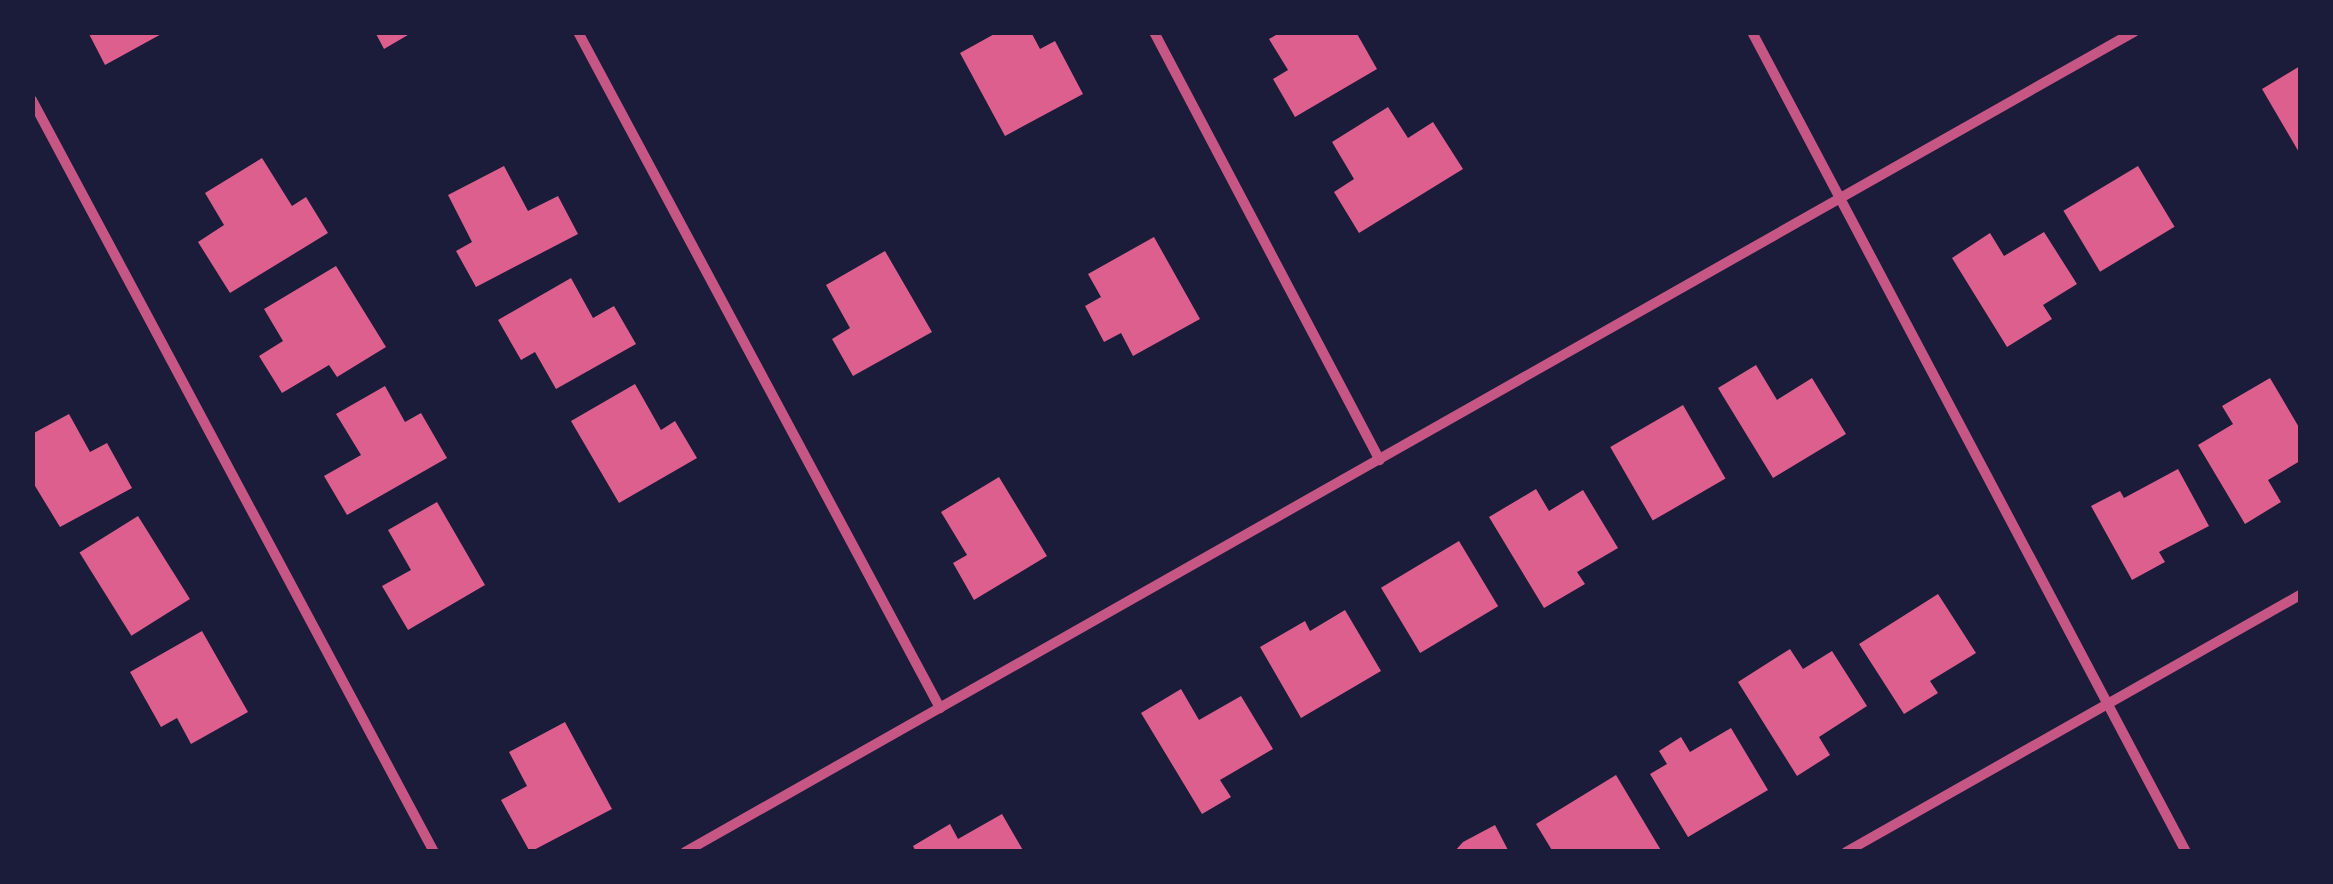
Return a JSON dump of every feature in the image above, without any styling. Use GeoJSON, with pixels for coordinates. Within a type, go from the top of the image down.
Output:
{"type":"FeatureCollection","features":[{"type":"Feature","properties":{"kind":"street"},"geometry":{"type":"LineString","coordinates":[[578,32],[940,708]]}},
{"type":"Feature","properties":{"kind":"street"},"geometry":{"type":"LineString","coordinates":[[1154,32],[1380,460]]}},
{"type":"Feature","properties":{"kind":"street"},"geometry":{"type":"LineString","coordinates":[[1752,32],[2186,852]]}},
{"type":"Feature","properties":{"kind":"street"},"geometry":{"type":"LineString","coordinates":[[684,852],[2134,32]]}},
{"type":"Feature","properties":{"kind":"street"},"geometry":{"type":"LineString","coordinates":[[32,100],[434,852]]}},
{"type":"Feature","properties":{"kind":"street"},"geometry":{"type":"LineString","coordinates":[[1846,852],[2300,595]]}},
{"type":"Feature","properties":{"kind":"building"},"geometry":{"type":"Polygon","coordinates":[[[88,32],[165,32],[105,65],[88,32]]]}},
{"type":"Feature","properties":{"kind":"building"},"geometry":{"type":"Polygon","coordinates":[[[375,32],[413,32],[384,49],[375,32]]]}},
{"type":"Feature","properties":{"kind":"building"},"geometry":{"type":"Polygon","coordinates":[[[998,32],[1031,32],[1040,49],[1055,41],[1083,94],[1005,136],[960,53],[998,32]]]}},
{"type":"Feature","properties":{"kind":"building"},"geometry":{"type":"Polygon","coordinates":[[[1281,32],[1356,32],[1377,69],[1295,117],[1273,79],[1288,70],[1269,39],[1281,32]]]}},
{"type":"Feature","properties":{"kind":"building"},"geometry":{"type":"Polygon","coordinates":[[[2300,66],[2300,154],[2262,89],[2300,66]]]}},
{"type":"Feature","properties":{"kind":"building"},"geometry":{"type":"Polygon","coordinates":[[[1388,107],[1408,138],[1433,122],[1463,169],[1359,233],[1334,192],[1354,179],[1332,142],[1388,107]]]}},
{"type":"Feature","properties":{"kind":"building"},"geometry":{"type":"Polygon","coordinates":[[[262,158],[292,206],[306,197],[328,233],[230,293],[198,242],[224,225],[205,193],[262,158]]]}},
{"type":"Feature","properties":{"kind":"building"},"geometry":{"type":"Polygon","coordinates":[[[504,166],[528,211],[558,196],[578,234],[476,287],[456,251],[472,242],[448,195],[504,166]]]}},
{"type":"Feature","properties":{"kind":"building"},"geometry":{"type":"Polygon","coordinates":[[[2138,166],[2175,227],[2100,272],[2063,211],[2138,166]]]}},
{"type":"Feature","properties":{"kind":"building"},"geometry":{"type":"Polygon","coordinates":[[[2044,232],[2077,284],[2043,305],[2052,319],[2007,347],[1952,258],[1990,233],[2004,256],[2044,232]]]}},
{"type":"Feature","properties":{"kind":"building"},"geometry":{"type":"Polygon","coordinates":[[[1154,237],[1200,319],[1133,356],[1121,333],[1104,342],[1085,306],[1101,297],[1088,274],[1154,237]]]}},
{"type":"Feature","properties":{"kind":"building"},"geometry":{"type":"Polygon","coordinates":[[[885,251],[932,332],[853,376],[832,339],[850,328],[826,285],[885,251]]]}},
{"type":"Feature","properties":{"kind":"building"},"geometry":{"type":"Polygon","coordinates":[[[336,266],[386,347],[337,377],[329,365],[282,393],[259,356],[283,341],[264,309],[336,266]]]}},
{"type":"Feature","properties":{"kind":"building"},"geometry":{"type":"Polygon","coordinates":[[[571,278],[593,318],[614,306],[636,344],[556,389],[535,352],[521,360],[498,320],[571,278]]]}},
{"type":"Feature","properties":{"kind":"building"},"geometry":{"type":"Polygon","coordinates":[[[1756,365],[1777,400],[1812,378],[1846,434],[1773,478],[1718,388],[1756,365]]]}},
{"type":"Feature","properties":{"kind":"building"},"geometry":{"type":"Polygon","coordinates":[[[2270,378],[2300,429],[2300,461],[2268,480],[2281,502],[2245,524],[2198,445],[2233,424],[2222,406],[2270,378]]]}},
{"type":"Feature","properties":{"kind":"building"},"geometry":{"type":"Polygon","coordinates":[[[635,384],[661,430],[675,421],[697,458],[619,503],[571,421],[635,384]]]}},
{"type":"Feature","properties":{"kind":"building"},"geometry":{"type":"Polygon","coordinates":[[[385,386],[405,422],[421,413],[447,458],[347,515],[324,476],[361,455],[336,414],[385,386]]]}},
{"type":"Feature","properties":{"kind":"building"},"geometry":{"type":"Polygon","coordinates":[[[1683,405],[1726,479],[1653,521],[1610,447],[1683,405]]]}},
{"type":"Feature","properties":{"kind":"building"},"geometry":{"type":"Polygon","coordinates":[[[69,414],[90,452],[107,443],[132,488],[60,527],[32,481],[32,434],[69,414]]]}},
{"type":"Feature","properties":{"kind":"building"},"geometry":{"type":"Polygon","coordinates":[[[2178,469],[2209,526],[2159,552],[2165,562],[2132,580],[2091,506],[2120,491],[2124,498],[2178,469]]]}},
{"type":"Feature","properties":{"kind":"building"},"geometry":{"type":"Polygon","coordinates":[[[999,477],[1047,556],[974,600],[953,563],[967,555],[941,512],[999,477]]]}},
{"type":"Feature","properties":{"kind":"building"},"geometry":{"type":"Polygon","coordinates":[[[1536,489],[1549,511],[1583,490],[1618,548],[1577,572],[1585,584],[1544,608],[1489,517],[1536,489]]]}},
{"type":"Feature","properties":{"kind":"building"},"geometry":{"type":"Polygon","coordinates":[[[437,502],[485,585],[408,630],[382,586],[411,570],[388,530],[437,502]]]}},
{"type":"Feature","properties":{"kind":"building"},"geometry":{"type":"Polygon","coordinates":[[[138,516],[190,599],[131,636],[79,553],[138,516]]]}},
{"type":"Feature","properties":{"kind":"building"},"geometry":{"type":"Polygon","coordinates":[[[1459,541],[1498,606],[1420,653],[1381,588],[1459,541]]]}},
{"type":"Feature","properties":{"kind":"building"},"geometry":{"type":"Polygon","coordinates":[[[1938,594],[1976,653],[1930,681],[1938,693],[1904,714],[1859,644],[1938,594]]]}},
{"type":"Feature","properties":{"kind":"building"},"geometry":{"type":"Polygon","coordinates":[[[1345,610],[1381,671],[1301,718],[1260,647],[1305,621],[1310,631],[1345,610]]]}},
{"type":"Feature","properties":{"kind":"building"},"geometry":{"type":"Polygon","coordinates":[[[202,631],[248,712],[191,744],[177,718],[161,727],[130,672],[202,631]]]}},
{"type":"Feature","properties":{"kind":"building"},"geometry":{"type":"Polygon","coordinates":[[[1790,649],[1803,669],[1832,651],[1867,706],[1819,737],[1830,755],[1797,776],[1738,682],[1790,649]]]}},
{"type":"Feature","properties":{"kind":"building"},"geometry":{"type":"Polygon","coordinates":[[[1181,689],[1199,720],[1241,696],[1273,749],[1220,780],[1231,797],[1202,814],[1141,713],[1181,689]]]}},
{"type":"Feature","properties":{"kind":"building"},"geometry":{"type":"Polygon","coordinates":[[[565,722],[612,809],[530,852],[501,800],[527,786],[509,752],[565,722]]]}},
{"type":"Feature","properties":{"kind":"building"},"geometry":{"type":"Polygon","coordinates":[[[1731,728],[1768,790],[1688,837],[1650,774],[1667,764],[1659,751],[1681,737],[1690,752],[1731,728]]]}},
{"type":"Feature","properties":{"kind":"building"},"geometry":{"type":"Polygon","coordinates":[[[1616,775],[1662,852],[1553,852],[1536,824],[1616,775]]]}},
{"type":"Feature","properties":{"kind":"building"},"geometry":{"type":"Polygon","coordinates":[[[1002,814],[1024,852],[916,852],[913,846],[950,824],[958,839],[1002,814]]]}},
{"type":"Feature","properties":{"kind":"building"},"geometry":{"type":"Polygon","coordinates":[[[1495,825],[1509,852],[1454,852],[1463,842],[1495,825]]]}}]}
